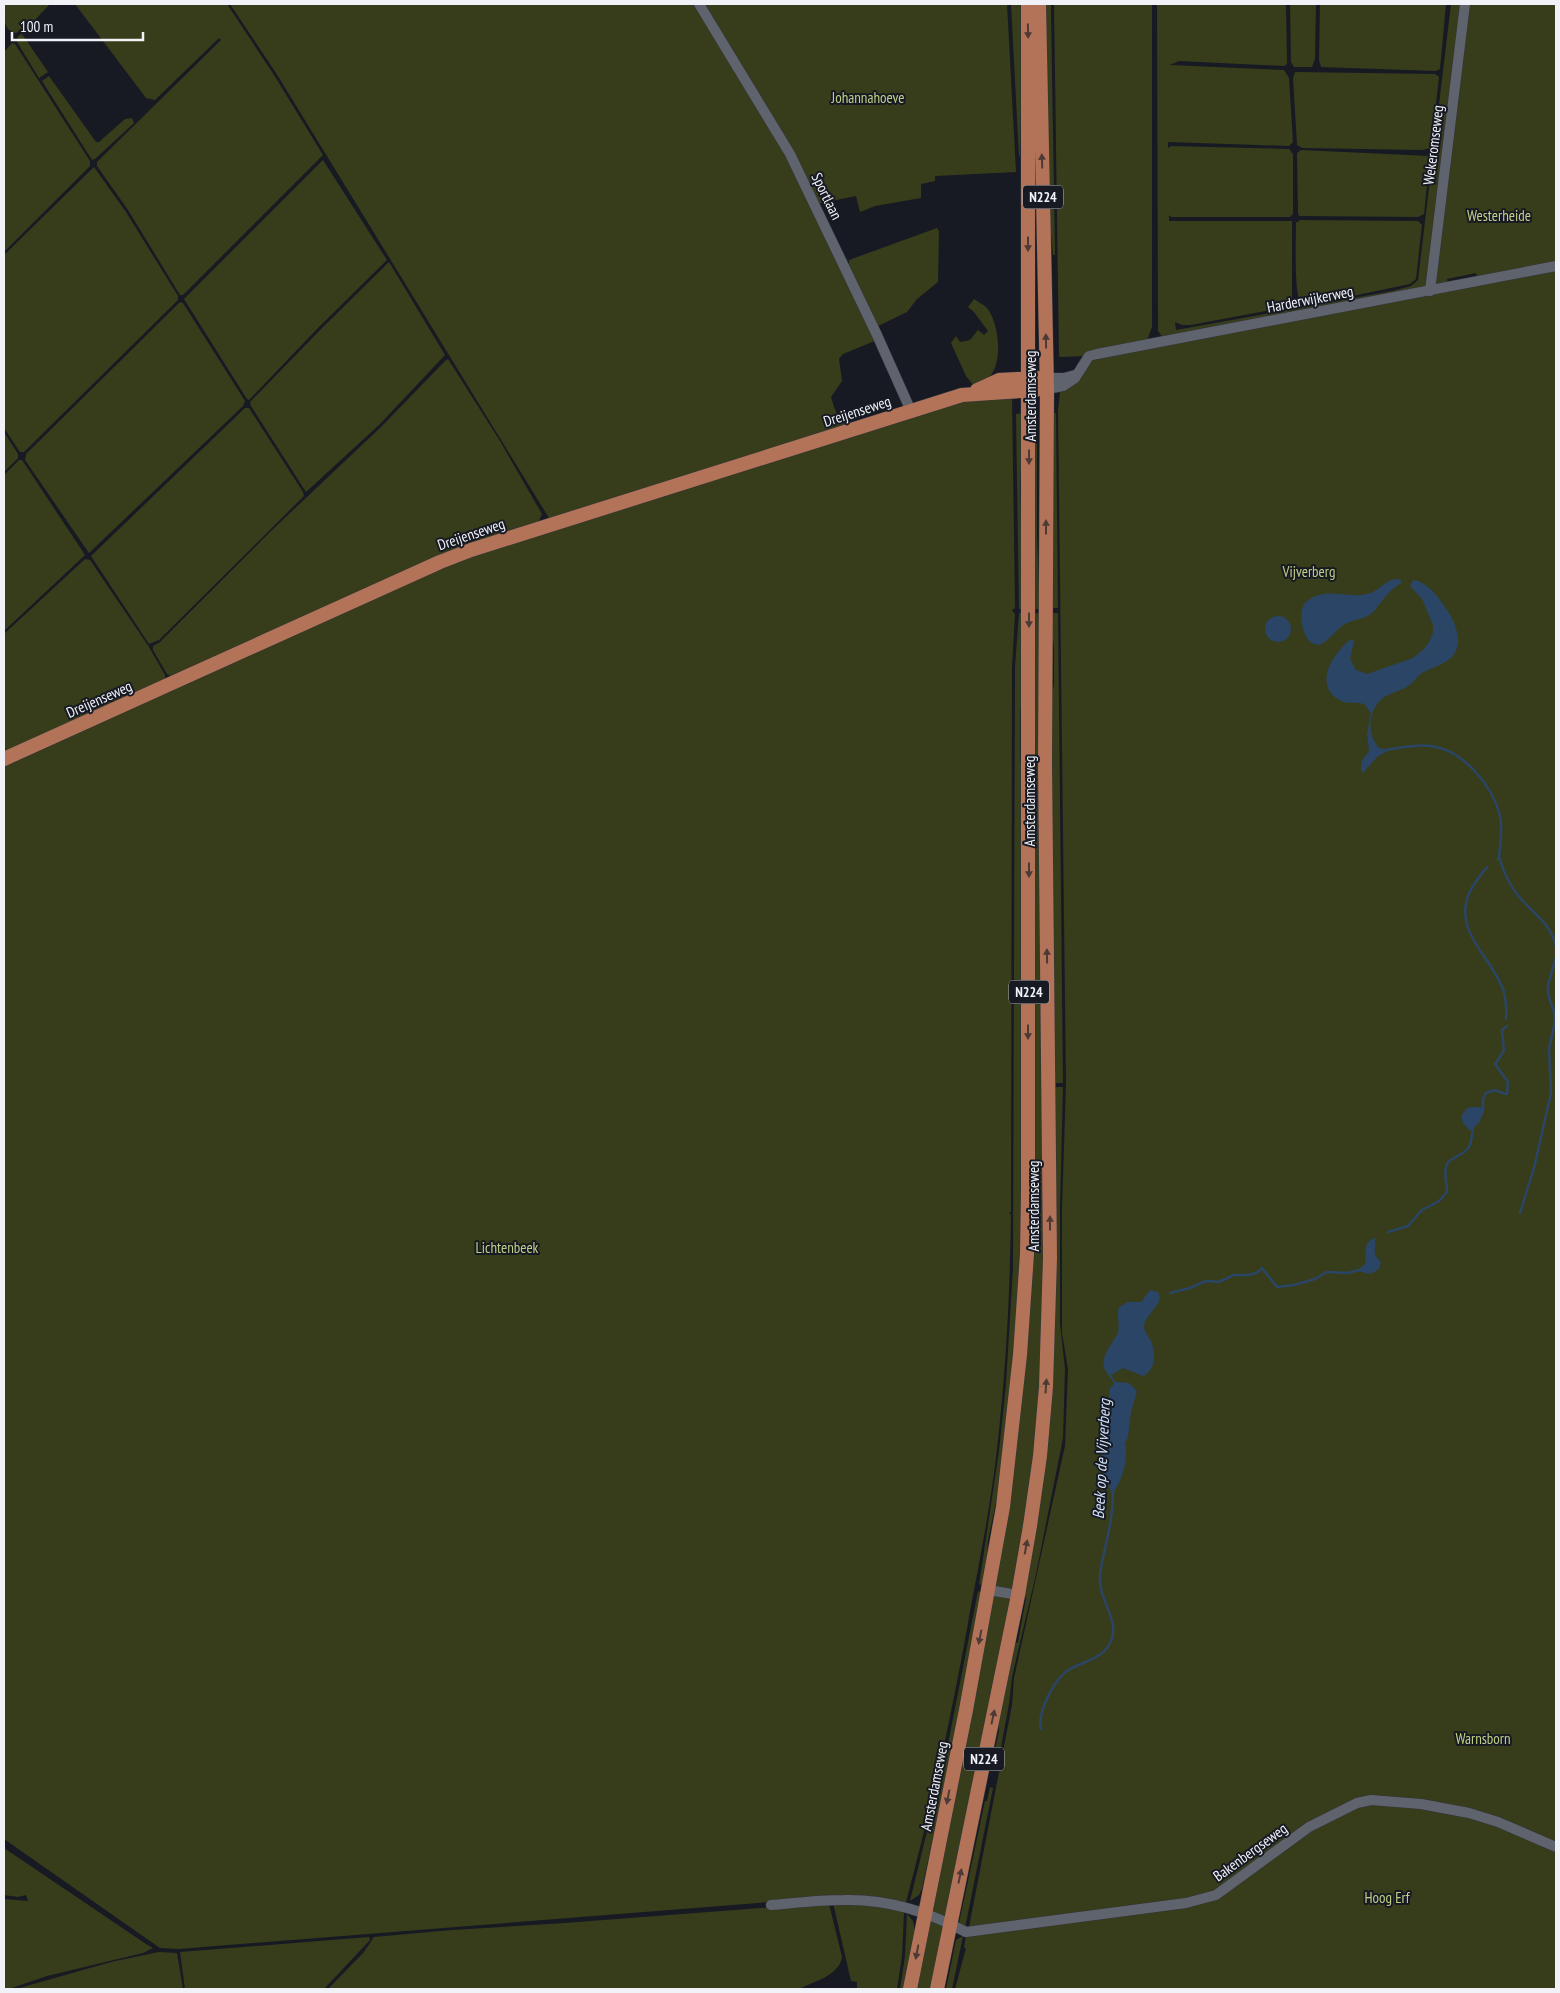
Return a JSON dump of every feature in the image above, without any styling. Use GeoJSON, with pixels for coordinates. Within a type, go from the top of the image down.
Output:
{"type":"FeatureCollection","features":[{"type":"Feature","properties":{"kind":"main road","name":"Amsterdamseweg"},"geometry":{"type":"LineString","coordinates":[[910,1989],[989,1590],[1002,1515],[1014,1420],[1027,1254],[1028,4]]}},
{"type":"Feature","properties":{"kind":"main road","name":"Amsterdamseweg"},"geometry":{"type":"LineString","coordinates":[[937,1989],[1018,1595],[1040,1456],[1046,1387],[1049,1314],[1045,762],[1047,384],[1040,4]]}},
{"type":"Feature","properties":{"kind":"main road","name":"Dreijenseweg"},"geometry":{"type":"LineString","coordinates":[[4,760],[457,555],[911,410],[969,394],[1047,384]]}},
{"type":"Feature","properties":{"kind":"street","name":"Sportlaan"},"geometry":{"type":"LineString","coordinates":[[699,4],[790,154],[878,336],[911,410]]}},
{"type":"Feature","properties":{"kind":"street","name":"Wekeromseweg"},"geometry":{"type":"LineString","coordinates":[[1430,291],[1465,4]]}},
{"type":"Feature","properties":{"kind":"street","name":"Harderwijkerweg"},"geometry":{"type":"LineString","coordinates":[[1047,384],[1063,386],[1078,374],[1089,356],[1097,354],[1556,266]]}},
{"type":"Feature","properties":{"kind":"street"},"geometry":{"type":"LineString","coordinates":[[989,1590],[1018,1595]]}},
{"type":"Feature","properties":{"kind":"street","name":"Bakenbergseweg"},"geometry":{"type":"LineString","coordinates":[[771,1905],[856,1900],[907,1908],[970,1932],[1210,1898],[1257,1867],[1309,1827],[1357,1803],[1370,1800],[1421,1804],[1469,1813],[1498,1822],[1556,1846]]}},
{"type":"Feature","properties":{"kind":"green space"},"geometry":{"type":"Polygon","coordinates":[[[4,4],[50,4],[34,21],[16,33],[6,26],[4,4]]]}},
{"type":"Feature","properties":{"kind":"green space"},"geometry":{"type":"Polygon","coordinates":[[[75,4],[227,4],[274,75],[323,155],[183,295],[180,295],[128,210],[97,166],[97,162],[221,40],[219,38],[155,100],[146,98],[75,4]]]}},
{"type":"Feature","properties":{"kind":"green space"},"geometry":{"type":"Polygon","coordinates":[[[230,4],[696,4],[780,139],[877,340],[843,354],[839,359],[842,381],[831,397],[836,413],[847,428],[549,518],[276,73],[230,4]]]}},
{"type":"Feature","properties":{"kind":"green space","name":"Johannahoeve"},"geometry":{"type":"Polygon","coordinates":[[[702,4],[1007,4],[1016,172],[935,176],[935,181],[921,184],[921,198],[875,206],[860,212],[856,196],[816,204],[702,4]]]}},
{"type":"Feature","properties":{"kind":"green space"},"geometry":{"type":"Polygon","coordinates":[[[1011,4],[1023,4],[1019,157],[1011,4]]]}},
{"type":"Feature","properties":{"kind":"green space"},"geometry":{"type":"Polygon","coordinates":[[[1044,4],[1051,4],[1055,255],[1053,255],[1049,211],[1044,4]]]}},
{"type":"Feature","properties":{"kind":"green space"},"geometry":{"type":"Polygon","coordinates":[[[1054,4],[1152,4],[1152,327],[1146,343],[1084,356],[1059,356],[1054,4]]]}},
{"type":"Feature","properties":{"kind":"green space"},"geometry":{"type":"Polygon","coordinates":[[[1157,4],[1286,4],[1287,64],[1284,66],[1179,61],[1170,65],[1284,70],[1289,78],[1293,142],[1289,146],[1168,142],[1168,148],[1171,146],[1289,149],[1293,154],[1293,214],[1290,217],[1171,217],[1169,215],[1169,221],[1292,221],[1292,299],[1288,306],[1282,308],[1191,325],[1182,325],[1175,322],[1176,330],[1392,291],[1411,286],[1418,280],[1451,4],[1463,4],[1429,284],[1423,289],[1164,339],[1158,331],[1157,4]]]}},
{"type":"Feature","properties":{"kind":"green space"},"geometry":{"type":"Polygon","coordinates":[[[1290,4],[1316,4],[1315,59],[1312,67],[1294,67],[1291,62],[1290,4]]]}},
{"type":"Feature","properties":{"kind":"green space"},"geometry":{"type":"Polygon","coordinates":[[[1320,4],[1446,4],[1440,69],[1436,71],[1321,67],[1319,60],[1320,4]]]}},
{"type":"Feature","properties":{"kind":"green space","name":"Westerheide"},"geometry":{"type":"Polygon","coordinates":[[[1467,4],[1556,4],[1556,264],[1478,279],[1476,273],[1447,279],[1448,285],[1434,282],[1467,4]]]}},
{"type":"Feature","properties":{"kind":"green space"},"geometry":{"type":"Polygon","coordinates":[[[22,34],[48,72],[39,78],[17,42],[18,36],[22,34]]]}},
{"type":"Feature","properties":{"kind":"green space"},"geometry":{"type":"Polygon","coordinates":[[[12,43],[15,44],[90,161],[90,166],[4,252],[4,52],[12,43]]]}},
{"type":"Feature","properties":{"kind":"green space"},"geometry":{"type":"Polygon","coordinates":[[[1295,72],[1435,74],[1439,77],[1431,148],[1422,150],[1302,148],[1297,145],[1293,78],[1295,72]]]}},
{"type":"Feature","properties":{"kind":"green space"},"geometry":{"type":"Polygon","coordinates":[[[49,76],[96,142],[99,142],[125,119],[132,118],[134,123],[92,160],[42,81],[49,76]]]}},
{"type":"Feature","properties":{"kind":"green space"},"geometry":{"type":"Polygon","coordinates":[[[1301,150],[1430,156],[1424,214],[1418,217],[1299,216],[1297,153],[1301,150]]]}},
{"type":"Feature","properties":{"kind":"green space"},"geometry":{"type":"Polygon","coordinates":[[[323,160],[387,260],[249,400],[184,299],[323,160]]]}},
{"type":"Feature","properties":{"kind":"green space"},"geometry":{"type":"Polygon","coordinates":[[[94,167],[126,212],[178,296],[178,300],[24,452],[20,452],[4,428],[4,255],[94,167]]]}},
{"type":"Feature","properties":{"kind":"green space"},"geometry":{"type":"Polygon","coordinates":[[[1300,220],[1418,221],[1422,225],[1416,279],[1410,284],[1319,303],[1314,300],[1307,303],[1303,302],[1298,295],[1296,275],[1296,223],[1300,220]]]}},
{"type":"Feature","properties":{"kind":"green space"},"geometry":{"type":"Polygon","coordinates":[[[937,228],[939,231],[938,282],[917,299],[907,312],[876,327],[848,270],[849,260],[937,228]]]}},
{"type":"Feature","properties":{"kind":"green space"},"geometry":{"type":"Polygon","coordinates":[[[389,262],[445,355],[379,425],[306,492],[250,402],[389,262]]]}},
{"type":"Feature","properties":{"kind":"green space","name":"Vijverberg"},"geometry":{"type":"Polygon","coordinates":[[[1556,269],[1556,1845],[1469,1811],[1356,1801],[1209,1896],[969,1927],[1012,1705],[1014,1678],[1065,1446],[1068,1369],[1062,1333],[1062,1209],[1066,1084],[1058,411],[1060,392],[1093,359],[1556,269]]]}},
{"type":"Feature","properties":{"kind":"green space"},"geometry":{"type":"Polygon","coordinates":[[[974,299],[984,305],[991,315],[997,333],[998,354],[993,372],[988,378],[974,386],[966,376],[951,343],[956,336],[960,342],[970,340],[978,330],[984,335],[988,331],[968,307],[974,299]]]}},
{"type":"Feature","properties":{"kind":"green space"},"geometry":{"type":"Polygon","coordinates":[[[180,302],[183,303],[245,401],[243,406],[89,553],[25,460],[26,454],[180,302]]]}},
{"type":"Feature","properties":{"kind":"green space"},"geometry":{"type":"Polygon","coordinates":[[[448,359],[500,441],[542,514],[537,525],[171,676],[167,674],[153,650],[153,646],[160,642],[271,531],[381,427],[448,359]]]}},
{"type":"Feature","properties":{"kind":"green space","name":"Lichtenbeek"},"geometry":{"type":"Polygon","coordinates":[[[1012,397],[1015,608],[1012,610],[1015,614],[1012,667],[1011,1212],[1009,1212],[1011,1215],[1009,1303],[1005,1361],[995,1469],[982,1547],[950,1718],[934,1792],[906,1902],[903,1904],[832,1897],[179,1949],[160,1948],[4,1839],[4,764],[442,565],[959,400],[1012,397]]]}},
{"type":"Feature","properties":{"kind":"green space"},"geometry":{"type":"Polygon","coordinates":[[[245,408],[249,408],[304,496],[159,640],[149,644],[91,556],[245,408]]]}},
{"type":"Feature","properties":{"kind":"green space"},"geometry":{"type":"Polygon","coordinates":[[[1024,413],[1020,486],[1024,609],[1019,609],[1016,414],[1024,413]]]}},
{"type":"Feature","properties":{"kind":"green space"},"geometry":{"type":"Polygon","coordinates":[[[1034,413],[1037,414],[1037,536],[1040,609],[1034,609],[1034,413]]]}},
{"type":"Feature","properties":{"kind":"green space"},"geometry":{"type":"Polygon","coordinates":[[[1052,413],[1056,413],[1058,608],[1051,608],[1052,413]]]}},
{"type":"Feature","properties":{"kind":"green space"},"geometry":{"type":"Polygon","coordinates":[[[4,432],[18,454],[18,458],[4,472],[4,432]]]}},
{"type":"Feature","properties":{"kind":"green space"},"geometry":{"type":"Polygon","coordinates":[[[19,460],[22,460],[85,555],[4,631],[4,475],[19,460]]]}},
{"type":"Feature","properties":{"kind":"green space"},"geometry":{"type":"Polygon","coordinates":[[[85,559],[90,560],[149,647],[165,675],[165,683],[4,755],[4,634],[85,559]]]}},
{"type":"Feature","properties":{"kind":"green space"},"geometry":{"type":"Polygon","coordinates":[[[1019,613],[1024,613],[1024,679],[1020,714],[1020,757],[1024,795],[1021,1268],[1004,1465],[988,1540],[985,1582],[979,1585],[999,1451],[1006,1384],[1013,1268],[1015,667],[1019,613]]]}},
{"type":"Feature","properties":{"kind":"green space"},"geometry":{"type":"Polygon","coordinates":[[[1034,613],[1040,613],[1044,1323],[1035,1455],[1014,1589],[998,1588],[994,1585],[1018,1420],[1034,613]]]}},
{"type":"Feature","properties":{"kind":"green space"},"geometry":{"type":"Polygon","coordinates":[[[1050,613],[1058,613],[1063,1083],[1053,1083],[1050,718],[1054,683],[1054,648],[1050,613]]]}},
{"type":"Feature","properties":{"kind":"green space"},"geometry":{"type":"Polygon","coordinates":[[[1053,1087],[1063,1087],[1060,1324],[1065,1369],[1063,1438],[1036,1574],[1012,1677],[998,1763],[993,1758],[999,1731],[998,1716],[1012,1646],[1018,1642],[1026,1598],[1023,1593],[1032,1542],[1053,1087]]]}},
{"type":"Feature","properties":{"kind":"green space"},"geometry":{"type":"Polygon","coordinates":[[[978,1591],[982,1593],[948,1775],[922,1889],[919,1895],[910,1901],[946,1754],[978,1591]]]}},
{"type":"Feature","properties":{"kind":"green space"},"geometry":{"type":"Polygon","coordinates":[[[997,1595],[1012,1600],[946,1920],[931,1915],[992,1597],[997,1595]]]}},
{"type":"Feature","properties":{"kind":"green space"},"geometry":{"type":"Polygon","coordinates":[[[990,1787],[993,1788],[965,1928],[959,1923],[985,1801],[987,1801],[990,1787]]]}},
{"type":"Feature","properties":{"kind":"green space","name":"Hoog Erf"},"geometry":{"type":"Polygon","coordinates":[[[1371,1802],[1469,1814],[1556,1848],[1556,1989],[955,1989],[966,1948],[964,1948],[966,1935],[1202,1902],[1311,1829],[1371,1802]]]}},
{"type":"Feature","properties":{"kind":"green space"},"geometry":{"type":"Polygon","coordinates":[[[4,1848],[153,1948],[143,1953],[47,1976],[4,1989],[4,1899],[28,1901],[26,1895],[18,1897],[4,1895],[4,1848]]]}},
{"type":"Feature","properties":{"kind":"green space"},"geometry":{"type":"Polygon","coordinates":[[[844,1902],[892,1908],[904,1912],[902,1956],[897,1989],[859,1989],[857,1988],[857,1982],[851,1981],[834,1907],[834,1903],[844,1902]]]}},
{"type":"Feature","properties":{"kind":"green space"},"geometry":{"type":"Polygon","coordinates":[[[827,1903],[830,1908],[842,1957],[836,1969],[831,1973],[799,1989],[328,1989],[364,1952],[374,1937],[827,1903]]]}},
{"type":"Feature","properties":{"kind":"green space"},"geometry":{"type":"Polygon","coordinates":[[[907,1914],[913,1921],[915,1932],[904,1989],[900,1989],[905,1956],[907,1914]]]}},
{"type":"Feature","properties":{"kind":"green space"},"geometry":{"type":"Polygon","coordinates":[[[931,1919],[945,1924],[932,1989],[917,1989],[931,1919]]]}},
{"type":"Feature","properties":{"kind":"green space"},"geometry":{"type":"Polygon","coordinates":[[[963,1936],[952,1989],[946,1989],[956,1940],[963,1936]]]}},
{"type":"Feature","properties":{"kind":"green space"},"geometry":{"type":"Polygon","coordinates":[[[369,1937],[370,1940],[324,1989],[185,1989],[180,1952],[369,1937]]]}},
{"type":"Feature","properties":{"kind":"green space"},"geometry":{"type":"Polygon","coordinates":[[[159,1952],[177,1953],[183,1989],[16,1989],[111,1962],[159,1952]]]}},
{"type":"Feature","properties":{"kind":"water"},"geometry":{"type":"Polygon","coordinates":[[[1401,580],[1401,583],[1385,597],[1372,613],[1343,625],[1328,640],[1321,644],[1310,642],[1303,630],[1301,614],[1305,603],[1320,595],[1359,595],[1371,593],[1389,581],[1401,580]]]}},
{"type":"Feature","properties":{"kind":"water"},"geometry":{"type":"Polygon","coordinates":[[[1413,580],[1428,587],[1447,610],[1458,634],[1457,648],[1455,654],[1450,659],[1422,673],[1407,687],[1383,698],[1379,702],[1371,719],[1371,731],[1379,748],[1389,750],[1377,757],[1363,773],[1361,771],[1361,762],[1369,751],[1367,733],[1371,713],[1364,704],[1344,702],[1332,695],[1326,678],[1328,669],[1338,652],[1351,639],[1354,641],[1350,659],[1356,670],[1367,674],[1413,658],[1424,649],[1433,633],[1433,625],[1422,599],[1410,586],[1413,580]]]}},
{"type":"Feature","properties":{"kind":"water"},"geometry":{"type":"Polygon","coordinates":[[[1278,616],[1288,619],[1291,629],[1288,639],[1278,642],[1268,639],[1265,629],[1268,619],[1278,616]]]}},
{"type":"Feature","properties":{"kind":"water"},"geometry":{"type":"Polygon","coordinates":[[[1470,1107],[1485,1109],[1479,1123],[1470,1131],[1463,1123],[1461,1117],[1466,1109],[1470,1107]]]}},
{"type":"Feature","properties":{"kind":"water"},"geometry":{"type":"Polygon","coordinates":[[[1375,1238],[1375,1253],[1381,1262],[1379,1269],[1371,1274],[1357,1271],[1365,1264],[1368,1242],[1375,1238]]]}},
{"type":"Feature","properties":{"kind":"water"},"geometry":{"type":"Polygon","coordinates":[[[1150,1290],[1158,1292],[1160,1298],[1144,1326],[1153,1348],[1154,1362],[1152,1367],[1143,1376],[1123,1368],[1111,1375],[1115,1382],[1129,1383],[1137,1391],[1125,1444],[1124,1470],[1112,1494],[1101,1467],[1101,1454],[1110,1388],[1114,1384],[1103,1363],[1118,1332],[1119,1307],[1128,1302],[1141,1302],[1150,1290]]]}},
{"type":"Feature","properties":{"kind":"waterway","name":"Beek op de Vijverberg"},"geometry":{"type":"LineString","coordinates":[[1386,750],[1414,746],[1431,746],[1454,754],[1475,771],[1491,793],[1500,816],[1501,831],[1498,859]]}},
{"type":"Feature","properties":{"kind":"waterway"},"geometry":{"type":"LineString","coordinates":[[1499,857],[1505,875],[1511,885],[1521,899],[1547,926],[1556,947]]}},
{"type":"Feature","properties":{"kind":"waterway","name":"Beek op de Vijverberg"},"geometry":{"type":"LineString","coordinates":[[1487,867],[1474,884],[1468,896],[1465,910],[1466,922],[1477,946],[1492,968],[1504,992],[1506,1019]]}},
{"type":"Feature","properties":{"kind":"waterway"},"geometry":{"type":"LineString","coordinates":[[1520,1213],[1534,1168],[1551,1093],[1549,1049],[1555,1022],[1548,994],[1548,985],[1556,957]]}},
{"type":"Feature","properties":{"kind":"waterway","name":"Beek op de Vijverberg"},"geometry":{"type":"LineString","coordinates":[[1481,1109],[1483,1108],[1483,1099],[1486,1093],[1494,1090],[1507,1094],[1508,1082],[1495,1064],[1504,1051],[1502,1030],[1507,1026]]}},
{"type":"Feature","properties":{"kind":"waterway","name":"Beek op de Vijverberg"},"geometry":{"type":"LineString","coordinates":[[1388,1232],[1408,1226],[1422,1210],[1439,1201],[1447,1192],[1445,1174],[1447,1164],[1451,1159],[1467,1150],[1473,1127]]}},
{"type":"Feature","properties":{"kind":"waterway","name":"Beek op de Vijverberg"},"geometry":{"type":"LineString","coordinates":[[1170,1293],[1190,1288],[1206,1281],[1219,1282],[1234,1275],[1249,1275],[1258,1272],[1262,1268],[1277,1287],[1294,1285],[1315,1279],[1327,1272],[1348,1273],[1359,1270]]}},
{"type":"Feature","properties":{"kind":"waterway","name":"Beek op de Vijverberg"},"geometry":{"type":"LineString","coordinates":[[1041,1729],[1040,1722],[1044,1705],[1059,1679],[1070,1669],[1101,1654],[1106,1650],[1112,1637],[1112,1621],[1101,1590],[1100,1578],[1111,1520],[1113,1491]]}},
{"type":"Feature","properties":{"kind":"park label","name":"Warnsborn"},"geometry":{"type":"Point","coordinates":[1483,1738]}}]}
